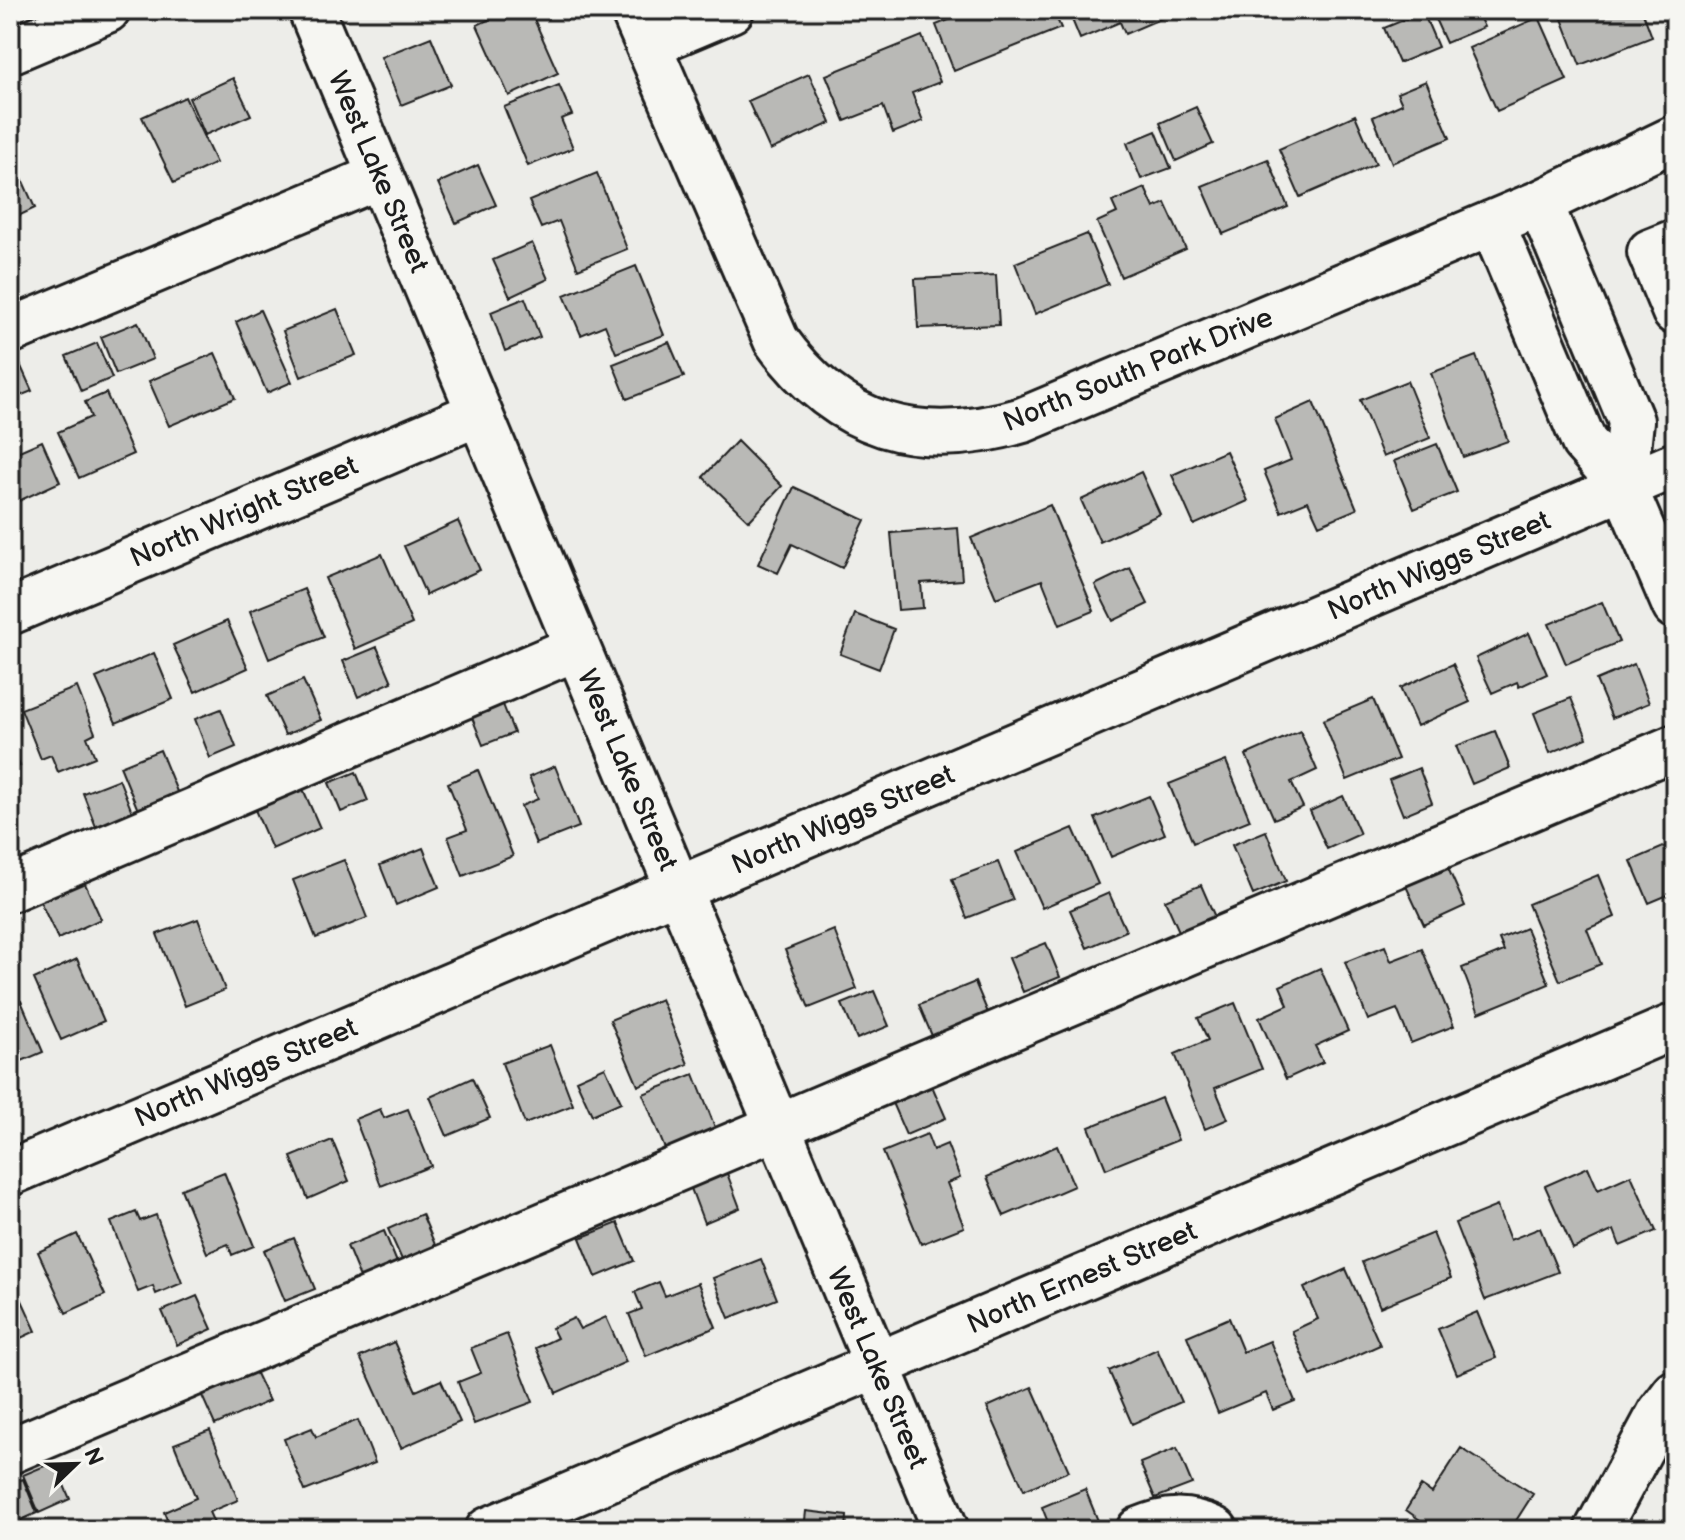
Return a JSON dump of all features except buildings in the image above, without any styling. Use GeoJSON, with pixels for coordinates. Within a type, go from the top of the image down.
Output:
{"type":"FeatureCollection","features":[{"type":"Feature","properties":{"kind":"street"},"geometry":{"type":"LineString","coordinates":[[10,51],[107,10]]}},
{"type":"Feature","properties":{"kind":"street","name":"West Lake Street"},"geometry":{"type":"LineString","coordinates":[[311,10],[946,1530]]}},
{"type":"Feature","properties":{"kind":"street"},"geometry":{"type":"LineString","coordinates":[[641,28],[731,10]]}},
{"type":"Feature","properties":{"kind":"street","name":"North South Park Drive"},"geometry":{"type":"LineString","coordinates":[[641,28],[776,340],[826,396],[866,420],[889,427],[967,434],[1023,420],[1540,203],[1675,138]]}},
{"type":"Feature","properties":{"kind":"street"},"geometry":{"type":"LineString","coordinates":[[10,331],[380,176]]}},
{"type":"Feature","properties":{"kind":"street"},"geometry":{"type":"LineString","coordinates":[[1540,203],[1631,421],[1624,487]]}},
{"type":"Feature","properties":{"kind":"street"},"geometry":{"type":"LineString","coordinates":[[1492,223],[1584,442],[1624,487],[1675,606]]}},
{"type":"Feature","properties":{"kind":"street"},"geometry":{"type":"LineString","coordinates":[[1675,242],[1650,252],[1675,312]]}},
{"type":"Feature","properties":{"kind":"street","name":"North Wright Street"},"geometry":{"type":"LineString","coordinates":[[10,612],[479,413]]}},
{"type":"Feature","properties":{"kind":"street","name":"North Wiggs Street"},"geometry":{"type":"LineString","coordinates":[[10,1173],[1675,465]]}},
{"type":"Feature","properties":{"kind":"street"},"geometry":{"type":"LineString","coordinates":[[10,889],[576,648]]}},
{"type":"Feature","properties":{"kind":"street"},"geometry":{"type":"LineString","coordinates":[[10,1451],[1675,747]]}},
{"type":"Feature","properties":{"kind":"street","name":"North Ernest Street"},"geometry":{"type":"LineString","coordinates":[[488,1530],[1675,1026]]}},
{"type":"Feature","properties":{"kind":"street"},"geometry":{"type":"LineString","coordinates":[[1597,1530],[1660,1413],[1675,1393]]}},
{"type":"Feature","properties":{"kind":"street"},"geometry":{"type":"LineString","coordinates":[[1139,1530],[1161,1520],[1181,1519],[1215,1530]]}}]}
